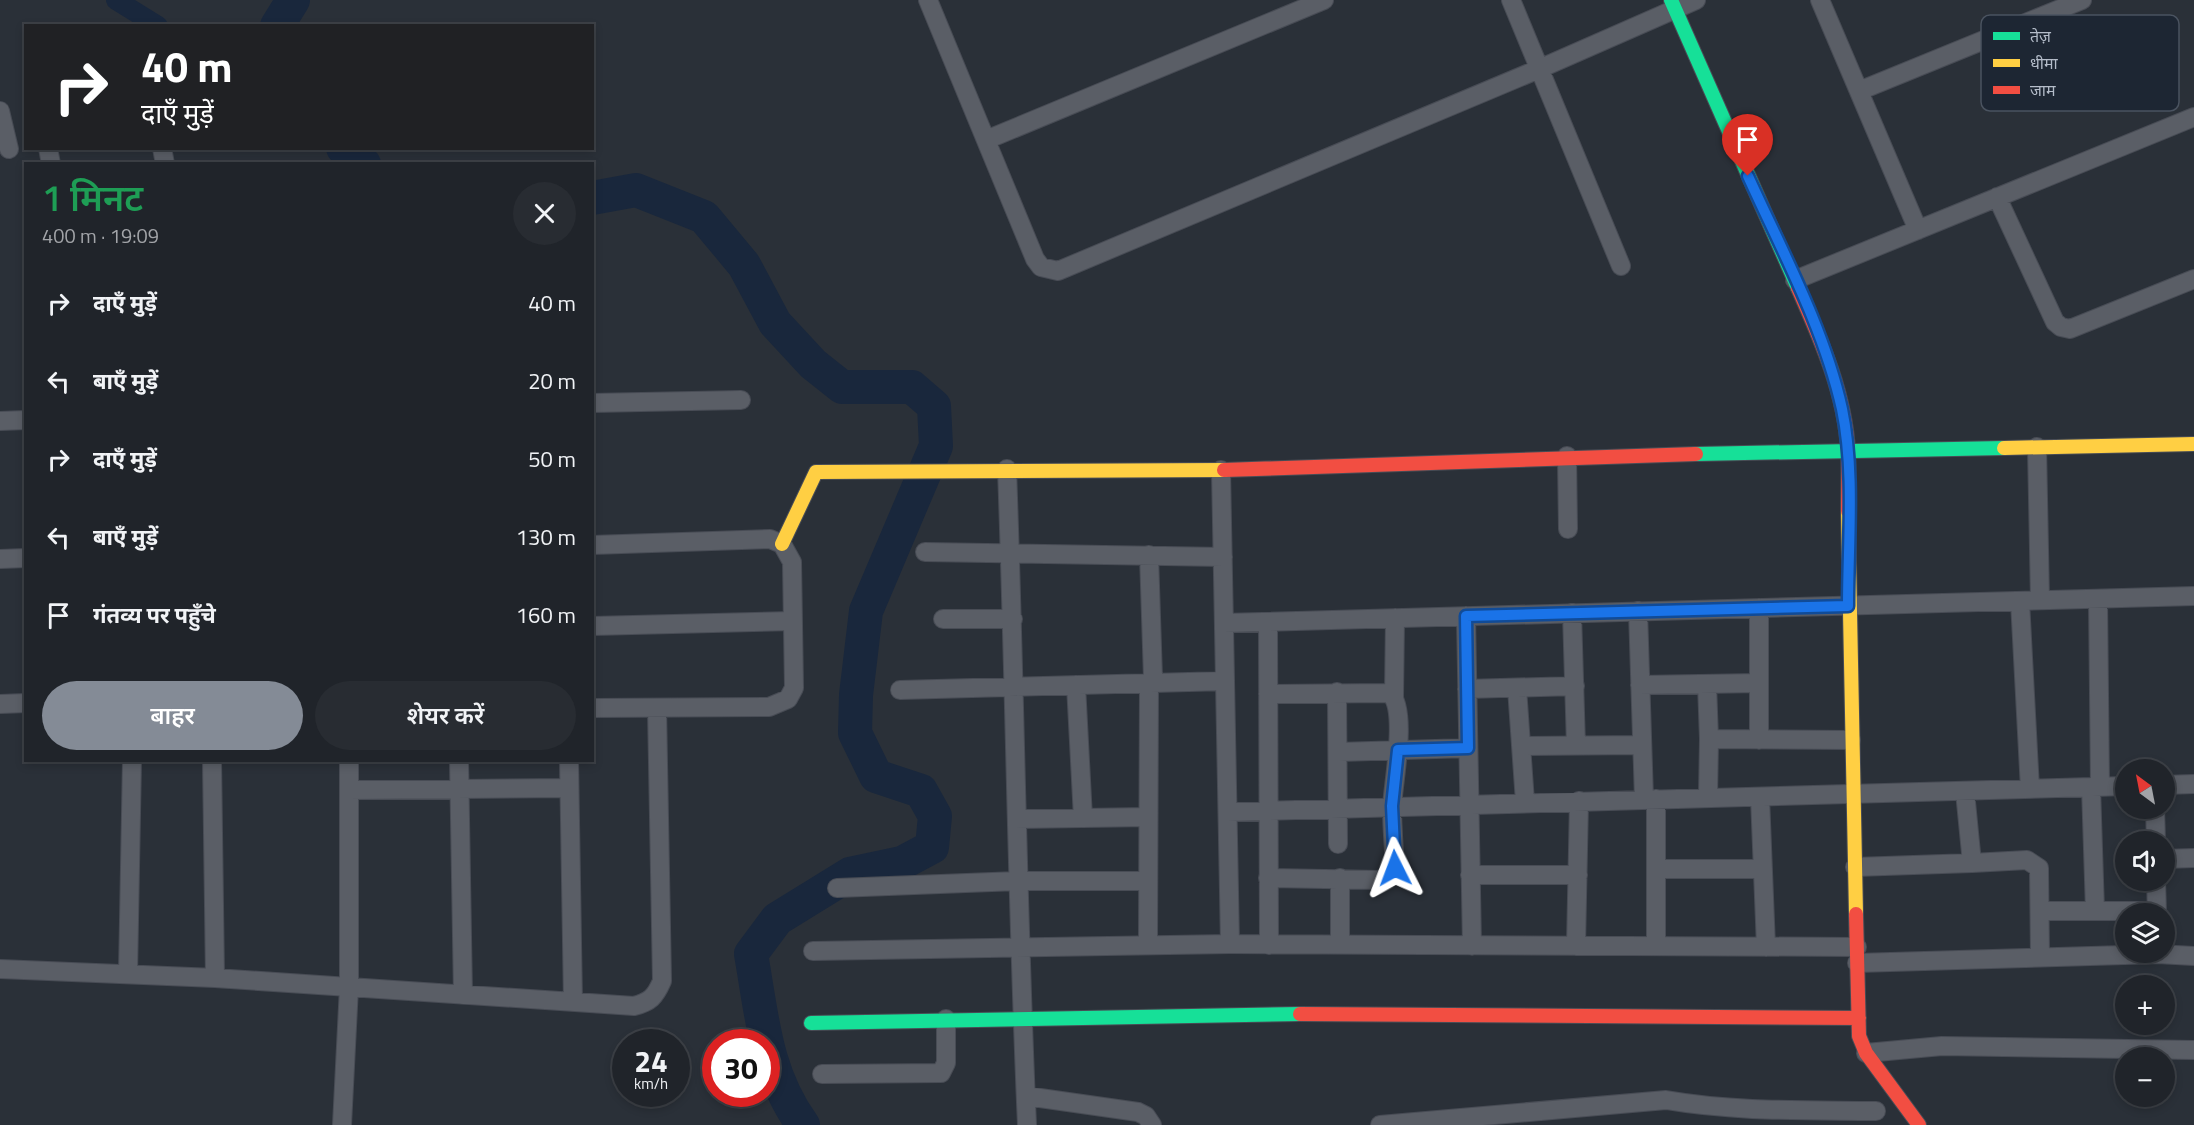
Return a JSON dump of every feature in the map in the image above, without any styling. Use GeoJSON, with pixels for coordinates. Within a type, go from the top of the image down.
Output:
{"type":"FeatureCollection","features":[{"type":"Feature","properties":{"kind":"street"},"geometry":{"type":"LineString","coordinates":[[986,140],[1324,0]]}},
{"type":"Feature","properties":{"kind":"street"},"geometry":{"type":"LineString","coordinates":[[1511,0],[1621,266]]}},
{"type":"Feature","properties":{"kind":"street"},"geometry":{"type":"LineString","coordinates":[[934,2],[986,140],[1035,259],[1041,267],[1058,271],[1539,69],[1672,4],[1696,0]]}},
{"type":"Feature","properties":{"kind":"street"},"geometry":{"type":"LineString","coordinates":[[1820,0],[1918,230]]}},
{"type":"Feature","properties":{"kind":"street"},"geometry":{"type":"LineString","coordinates":[[2046,15],[2082,0]]}},
{"type":"Feature","properties":{"kind":"street"},"geometry":{"type":"LineString","coordinates":[[1672,4],[1826,352],[1842,410],[1848,450],[1848,606],[1859,1036],[1866,1053],[1918,1125]]}},
{"type":"Feature","properties":{"kind":"street"},"geometry":{"type":"LineString","coordinates":[[1859,92],[1981,42]]}},
{"type":"Feature","properties":{"kind":"street"},"geometry":{"type":"LineString","coordinates":[[0,111],[12,149]]}},
{"type":"Feature","properties":{"kind":"street"},"geometry":{"type":"LineString","coordinates":[[1795,280],[2194,117]]}},
{"type":"Feature","properties":{"kind":"street"},"geometry":{"type":"LineString","coordinates":[[1997,197],[2055,322],[2061,327],[2070,329],[2194,279]]}},
{"type":"Feature","properties":{"kind":"street"},"geometry":{"type":"LineString","coordinates":[[594,403],[741,400]]}},
{"type":"Feature","properties":{"kind":"street"},"geometry":{"type":"LineString","coordinates":[[0,421],[24,420]]}},
{"type":"Feature","properties":{"kind":"street"},"geometry":{"type":"LineString","coordinates":[[782,544],[816,472],[1007,469],[1221,470],[1567,456],[2194,444]]}},
{"type":"Feature","properties":{"kind":"street"},"geometry":{"type":"LineString","coordinates":[[2037,447],[2040,600]]}},
{"type":"Feature","properties":{"kind":"street"},"geometry":{"type":"LineString","coordinates":[[1567,456],[1568,529]]}},
{"type":"Feature","properties":{"kind":"street"},"geometry":{"type":"LineString","coordinates":[[1007,469],[1015,687],[1019,946],[1027,1125]]}},
{"type":"Feature","properties":{"kind":"street"},"geometry":{"type":"LineString","coordinates":[[1221,470],[1230,944]]}},
{"type":"Feature","properties":{"kind":"street"},"geometry":{"type":"LineString","coordinates":[[594,545],[770,539],[782,544],[792,562],[794,688],[788,699],[769,707],[594,708]]}},
{"type":"Feature","properties":{"kind":"street"},"geometry":{"type":"LineString","coordinates":[[925,552],[1223,557]]}},
{"type":"Feature","properties":{"kind":"street"},"geometry":{"type":"LineString","coordinates":[[1148,945],[1149,683],[1153,678],[1149,555]]}},
{"type":"Feature","properties":{"kind":"street"},"geometry":{"type":"LineString","coordinates":[[0,559],[24,558]]}},
{"type":"Feature","properties":{"kind":"street"},"geometry":{"type":"LineString","coordinates":[[1224,622],[2194,596]]}},
{"type":"Feature","properties":{"kind":"street"},"geometry":{"type":"LineString","coordinates":[[2096,911],[2098,599]]}},
{"type":"Feature","properties":{"kind":"street"},"geometry":{"type":"LineString","coordinates":[[2020,601],[2030,789]]}},
{"type":"Feature","properties":{"kind":"street"},"geometry":{"type":"LineString","coordinates":[[1759,608],[1759,740]]}},
{"type":"Feature","properties":{"kind":"street"},"geometry":{"type":"LineString","coordinates":[[1638,611],[1642,745],[1650,799],[1656,869],[1656,946]]}},
{"type":"Feature","properties":{"kind":"street"},"geometry":{"type":"LineString","coordinates":[[1572,613],[1576,746]]}},
{"type":"Feature","properties":{"kind":"street"},"geometry":{"type":"LineString","coordinates":[[1466,616],[1472,946]]}},
{"type":"Feature","properties":{"kind":"street"},"geometry":{"type":"LineString","coordinates":[[1268,878],[1379,880],[1393,874],[1395,868],[1392,806],[1398,750],[1394,697],[1395,618]]}},
{"type":"Feature","properties":{"kind":"street"},"geometry":{"type":"LineString","coordinates":[[943,619],[1013,619]]}},
{"type":"Feature","properties":{"kind":"street"},"geometry":{"type":"LineString","coordinates":[[594,626],[793,621]]}},
{"type":"Feature","properties":{"kind":"street"},"geometry":{"type":"LineString","coordinates":[[1268,621],[1269,945]]}},
{"type":"Feature","properties":{"kind":"street"},"geometry":{"type":"LineString","coordinates":[[900,690],[1225,681]]}},
{"type":"Feature","properties":{"kind":"street"},"geometry":{"type":"LineString","coordinates":[[1640,685],[1759,683]]}},
{"type":"Feature","properties":{"kind":"street"},"geometry":{"type":"LineString","coordinates":[[1707,684],[1708,798]]}},
{"type":"Feature","properties":{"kind":"street"},"geometry":{"type":"LineString","coordinates":[[1076,685],[1083,818]]}},
{"type":"Feature","properties":{"kind":"street"},"geometry":{"type":"LineString","coordinates":[[1467,689],[1575,686]]}},
{"type":"Feature","properties":{"kind":"street"},"geometry":{"type":"LineString","coordinates":[[1517,688],[1526,802]]}},
{"type":"Feature","properties":{"kind":"street"},"geometry":{"type":"LineString","coordinates":[[1268,694],[1382,691],[1394,697]]}},
{"type":"Feature","properties":{"kind":"street"},"geometry":{"type":"LineString","coordinates":[[1337,692],[1340,808],[1338,844]]}},
{"type":"Feature","properties":{"kind":"street"},"geometry":{"type":"LineString","coordinates":[[0,704],[24,703]]}},
{"type":"Feature","properties":{"kind":"street"},"geometry":{"type":"LineString","coordinates":[[0,954],[0,969],[215,978],[634,1006],[649,1002],[662,981],[657,708]]}},
{"type":"Feature","properties":{"kind":"street"},"geometry":{"type":"LineString","coordinates":[[1709,739],[1851,740]]}},
{"type":"Feature","properties":{"kind":"street"},"geometry":{"type":"LineString","coordinates":[[1522,746],[1642,745]]}},
{"type":"Feature","properties":{"kind":"street"},"geometry":{"type":"LineString","coordinates":[[1339,752],[1468,748]]}},
{"type":"Feature","properties":{"kind":"street"},"geometry":{"type":"LineString","coordinates":[[128,974],[132,762]]}},
{"type":"Feature","properties":{"kind":"street"},"geometry":{"type":"LineString","coordinates":[[212,762],[215,978]]}},
{"type":"Feature","properties":{"kind":"street"},"geometry":{"type":"LineString","coordinates":[[342,1125],[349,987],[349,762]]}},
{"type":"Feature","properties":{"kind":"street"},"geometry":{"type":"LineString","coordinates":[[459,762],[463,995]]}},
{"type":"Feature","properties":{"kind":"street"},"geometry":{"type":"LineString","coordinates":[[569,762],[573,1002]]}},
{"type":"Feature","properties":{"kind":"street"},"geometry":{"type":"LineString","coordinates":[[2175,785],[2194,784]]}},
{"type":"Feature","properties":{"kind":"street"},"geometry":{"type":"LineString","coordinates":[[1228,812],[1526,802],[1853,796],[2115,786]]}},
{"type":"Feature","properties":{"kind":"street"},"geometry":{"type":"LineString","coordinates":[[349,790],[569,788]]}},
{"type":"Feature","properties":{"kind":"street"},"geometry":{"type":"LineString","coordinates":[[1965,792],[1972,863]]}},
{"type":"Feature","properties":{"kind":"street"},"geometry":{"type":"LineString","coordinates":[[1760,797],[1766,947]]}},
{"type":"Feature","properties":{"kind":"street"},"geometry":{"type":"LineString","coordinates":[[1576,946],[1579,801]]}},
{"type":"Feature","properties":{"kind":"street"},"geometry":{"type":"LineString","coordinates":[[1017,819],[1148,817]]}},
{"type":"Feature","properties":{"kind":"street"},"geometry":{"type":"LineString","coordinates":[[2175,859],[2194,858]]}},
{"type":"Feature","properties":{"kind":"street"},"geometry":{"type":"LineString","coordinates":[[1855,867],[2027,860],[2035,863],[2039,868],[2040,957]]}},
{"type":"Feature","properties":{"kind":"street"},"geometry":{"type":"LineString","coordinates":[[1656,869],[1763,869]]}},
{"type":"Feature","properties":{"kind":"street"},"geometry":{"type":"LineString","coordinates":[[1470,875],[1578,875]]}},
{"type":"Feature","properties":{"kind":"street"},"geometry":{"type":"LineString","coordinates":[[1340,878],[1340,945]]}},
{"type":"Feature","properties":{"kind":"street"},"geometry":{"type":"LineString","coordinates":[[837,888],[1018,881],[1148,880]]}},
{"type":"Feature","properties":{"kind":"street"},"geometry":{"type":"LineString","coordinates":[[2040,911],[2115,911]]}},
{"type":"Feature","properties":{"kind":"street"},"geometry":{"type":"LineString","coordinates":[[813,951],[1230,944],[1766,947],[1857,955],[2040,957],[2115,954]]}},
{"type":"Feature","properties":{"kind":"street"},"geometry":{"type":"LineString","coordinates":[[2175,954],[2194,956]]}},
{"type":"Feature","properties":{"kind":"street"},"geometry":{"type":"LineString","coordinates":[[811,1023],[1022,1016],[1390,1013],[1858,1018]]}},
{"type":"Feature","properties":{"kind":"street"},"geometry":{"type":"LineString","coordinates":[[822,1074],[941,1073],[946,1063],[946,1019]]}},
{"type":"Feature","properties":{"kind":"street"},"geometry":{"type":"LineString","coordinates":[[1866,1053],[1942,1046],[2194,1050]]}},
{"type":"Feature","properties":{"kind":"street"},"geometry":{"type":"LineString","coordinates":[[1380,1125],[1666,1100],[1697,1106],[1877,1118],[1896,1094]]}},
{"type":"Feature","properties":{"kind":"street"},"geometry":{"type":"LineString","coordinates":[[1026,1096],[1138,1112],[1146,1116],[1152,1125]]}},
{"type":"Feature","properties":{"kind":"waterway"},"geometry":{"type":"LineString","coordinates":[[116,0],[155,24]]}},
{"type":"Feature","properties":{"kind":"waterway"},"geometry":{"type":"LineString","coordinates":[[278,24],[293,0]]}},
{"type":"Feature","properties":{"kind":"waterway"},"geometry":{"type":"LineString","coordinates":[[346,150],[361,162]]}},
{"type":"Feature","properties":{"kind":"waterway"},"geometry":{"type":"LineString","coordinates":[[594,198],[636,190],[704,217],[744,265],[775,323],[813,364],[842,387],[912,387],[934,406],[936,446],[866,611],[856,695],[855,733],[876,776],[921,791],[935,816],[932,847],[902,863],[850,874],[777,919],[751,954],[762,1022],[773,1064],[780,1085],[803,1125]]}},
{"type":"Feature","properties":{"kind":"traffic: fast"},"geometry":{"type":"LineString","coordinates":[[1671,0],[1798,288]]}},
{"type":"Feature","properties":{"kind":"traffic: fast"},"geometry":{"type":"LineString","coordinates":[[1696,454],[2004,448]]}},
{"type":"Feature","properties":{"kind":"traffic: fast"},"geometry":{"type":"LineString","coordinates":[[811,1023],[1300,1014]]}},
{"type":"Feature","properties":{"kind":"traffic: slow"},"geometry":{"type":"LineString","coordinates":[[2004,448],[2194,444]]}},
{"type":"Feature","properties":{"kind":"traffic: slow"},"geometry":{"type":"LineString","coordinates":[[782,544],[816,472],[1224,470]]}},
{"type":"Feature","properties":{"kind":"traffic: slow"},"geometry":{"type":"LineString","coordinates":[[1848,511],[1856,914]]}},
{"type":"Feature","properties":{"kind":"traffic: jam"},"geometry":{"type":"LineString","coordinates":[[1798,288],[1831,367],[1842,408],[1848,451],[1848,511]]}},
{"type":"Feature","properties":{"kind":"traffic: jam"},"geometry":{"type":"LineString","coordinates":[[1224,470],[1696,454]]}},
{"type":"Feature","properties":{"kind":"traffic: jam"},"geometry":{"type":"LineString","coordinates":[[1856,914],[1859,1036],[1866,1053],[1919,1125]]}},
{"type":"Feature","properties":{"kind":"traffic: jam"},"geometry":{"type":"LineString","coordinates":[[1300,1014],[1859,1018]]}},
{"type":"Feature","properties":{"kind":"route"},"geometry":{"type":"LineString","coordinates":[[1395,868],[1392,806],[1398,750],[1468,748],[1466,616],[1848,606],[1848,450],[1842,410],[1826,352],[1748,176]]}}]}
